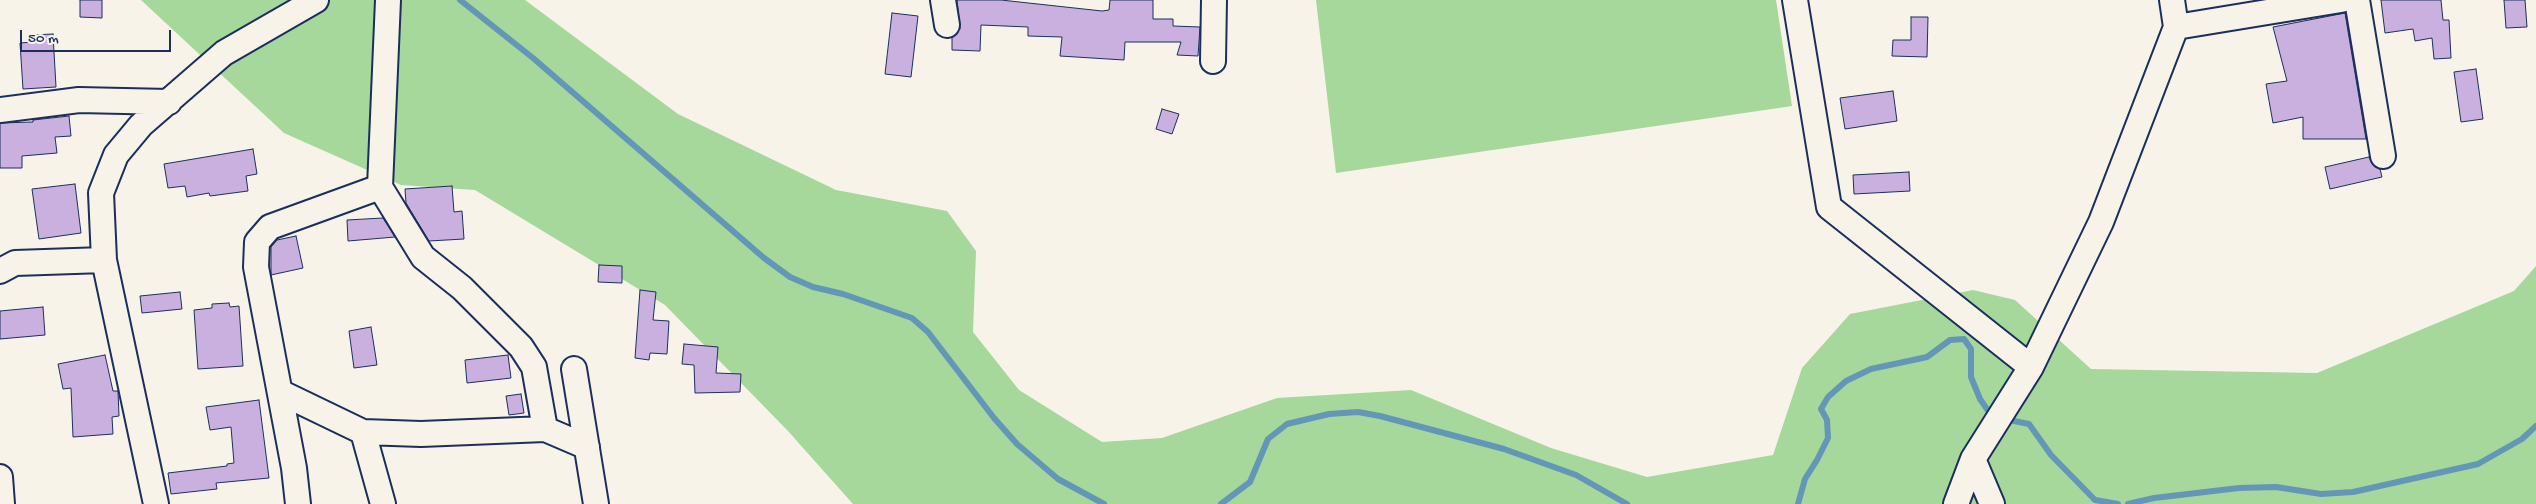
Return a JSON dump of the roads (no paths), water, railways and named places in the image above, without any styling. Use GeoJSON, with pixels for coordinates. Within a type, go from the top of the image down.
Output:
{"type":"FeatureCollection","features":[{"type":"Feature","properties":{"kind":"street"},"geometry":{"type":"LineString","coordinates":[[156,504],[104,260],[101,193],[116,155],[141,125],[224,53],[316,0]]}},
{"type":"Feature","properties":{"kind":"street"},"geometry":{"type":"LineString","coordinates":[[388,0],[380,187],[423,257],[462,288],[521,346],[534,367],[545,430]]}},
{"type":"Feature","properties":{"kind":"street"},"geometry":{"type":"LineString","coordinates":[[943,0],[947,25]]}},
{"type":"Feature","properties":{"kind":"street"},"geometry":{"type":"LineString","coordinates":[[1213,61],[1214,0]]}},
{"type":"Feature","properties":{"kind":"street"},"geometry":{"type":"LineString","coordinates":[[1794,0],[1828,208],[2031,367]]}},
{"type":"Feature","properties":{"kind":"street"},"geometry":{"type":"LineString","coordinates":[[1956,504],[1973,459],[2031,367],[2101,222],[2176,27],[2172,0]]}},
{"type":"Feature","properties":{"kind":"street"},"geometry":{"type":"LineString","coordinates":[[2176,27],[2341,0]]}},
{"type":"Feature","properties":{"kind":"street"},"geometry":{"type":"LineString","coordinates":[[2357,0],[2383,156]]}},
{"type":"Feature","properties":{"kind":"street"},"geometry":{"type":"LineString","coordinates":[[0,110],[79,100],[169,102]]}},
{"type":"Feature","properties":{"kind":"street"},"geometry":{"type":"LineString","coordinates":[[298,504],[294,468],[256,267],[257,242],[270,227],[380,187]]}},
{"type":"Feature","properties":{"kind":"street"},"geometry":{"type":"LineString","coordinates":[[0,271],[15,263],[104,260]]}},
{"type":"Feature","properties":{"kind":"street"},"geometry":{"type":"LineString","coordinates":[[574,369],[596,504]]}},
{"type":"Feature","properties":{"kind":"street"},"geometry":{"type":"LineString","coordinates":[[280,392],[363,432],[420,434],[545,430],[587,447]]}},
{"type":"Feature","properties":{"kind":"street"},"geometry":{"type":"LineString","coordinates":[[363,432],[383,504]]}},
{"type":"Feature","properties":{"kind":"street"},"geometry":{"type":"LineString","coordinates":[[1973,459],[1992,504]]}},
{"type":"Feature","properties":{"kind":"street"},"geometry":{"type":"LineString","coordinates":[[0,477],[2,504]]}},
{"type":"Feature","properties":{"kind":"waterway"},"geometry":{"type":"LineString","coordinates":[[460,0],[533,58],[764,258],[790,277],[813,287],[843,294],[912,318],[928,332],[994,418],[1017,444],[1058,479],[1104,504]]}},
{"type":"Feature","properties":{"kind":"waterway"},"geometry":{"type":"LineString","coordinates":[[1798,504],[1805,479],[1828,438],[1827,420],[1821,409],[1828,397],[1846,381],[1871,369],[1927,357],[1950,340],[1964,339],[1971,349],[1971,377],[1980,399],[1989,412],[1995,416]]}},
{"type":"Feature","properties":{"kind":"waterway"},"geometry":{"type":"LineString","coordinates":[[1221,504],[1250,482],[1268,439],[1287,424],[1329,414],[1358,412],[1380,416],[1504,449],[1576,475],[1627,504]]}},
{"type":"Feature","properties":{"kind":"waterway"},"geometry":{"type":"LineString","coordinates":[[2004,419],[2029,424],[2051,455],[2095,500],[2118,504]]}},
{"type":"Feature","properties":{"kind":"waterway"},"geometry":{"type":"LineString","coordinates":[[2128,504],[2154,498],[2239,488],[2276,487],[2321,494],[2353,492],[2478,464],[2522,439],[2536,426]]}}]}
